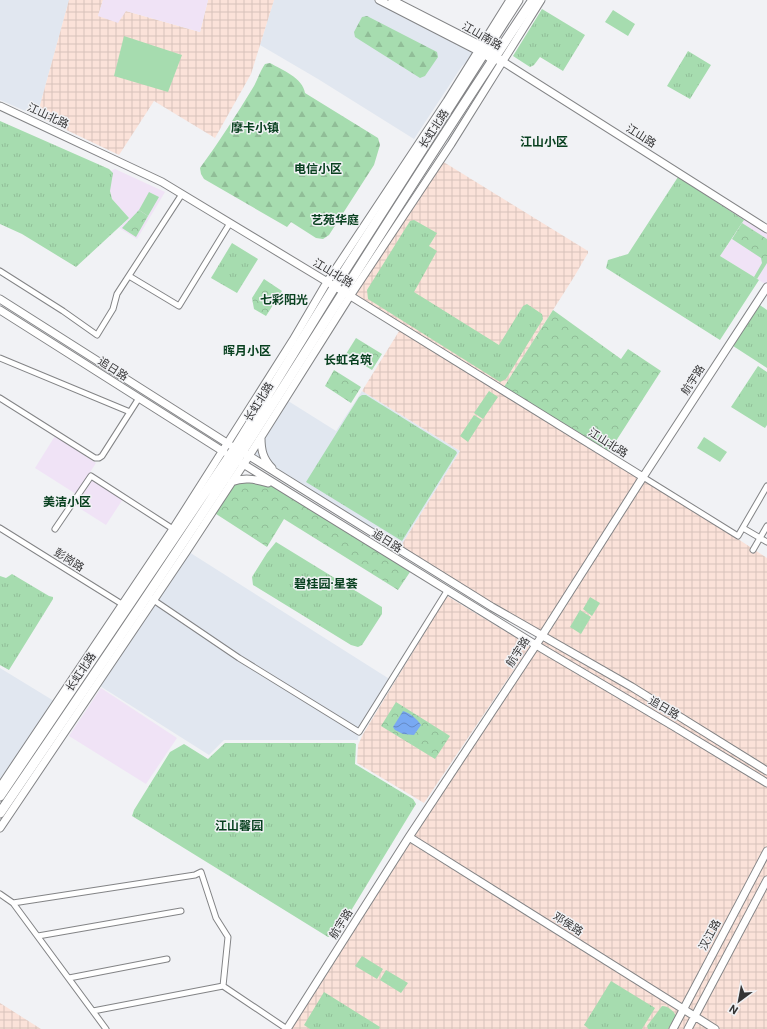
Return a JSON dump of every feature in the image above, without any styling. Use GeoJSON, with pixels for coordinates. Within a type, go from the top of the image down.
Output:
{"type":"FeatureCollection","features":[{"type":"Feature","properties":{"kind":"highway","name":"长虹北路"},"geometry":{"type":"LineString","coordinates":[[0,813],[150,598],[211,499],[331,284],[483,50],[518,0]]}},
{"type":"Feature","properties":{"kind":"highway","name":"长虹北路"},"geometry":{"type":"LineString","coordinates":[[0,796],[125,606],[263,419],[347,294],[497,59],[532,0]]}},
{"type":"Feature","properties":{"kind":"street","name":"江山南路"},"geometry":{"type":"LineString","coordinates":[[379,0],[483,50]]}},
{"type":"Feature","properties":{"kind":"street","name":"江山南路"},"geometry":{"type":"LineString","coordinates":[[392,0],[497,59]]}},
{"type":"Feature","properties":{"kind":"street"},"geometry":{"type":"LineString","coordinates":[[483,50],[510,0]]}},
{"type":"Feature","properties":{"kind":"street"},"geometry":{"type":"LineString","coordinates":[[497,59],[541,0]]}},
{"type":"Feature","properties":{"kind":"street","name":"江山路"},"geometry":{"type":"LineString","coordinates":[[497,59],[767,229]]}},
{"type":"Feature","properties":{"kind":"street","name":"江山北路"},"geometry":{"type":"LineString","coordinates":[[0,106],[162,182],[331,284],[643,478]]}},
{"type":"Feature","properties":{"kind":"street"},"geometry":{"type":"LineString","coordinates":[[0,272],[63,311],[97,335],[113,309],[117,294],[182,194]]}},
{"type":"Feature","properties":{"kind":"street"},"geometry":{"type":"LineString","coordinates":[[129,276],[179,306],[230,223]]}},
{"type":"Feature","properties":{"kind":"street","name":"航宇路"},"geometry":{"type":"LineString","coordinates":[[288,1029],[409,837],[536,645],[767,287]]}},
{"type":"Feature","properties":{"kind":"street"},"geometry":{"type":"LineString","coordinates":[[0,787],[125,606],[174,529],[236,454],[261,437],[347,294]]}},
{"type":"Feature","properties":{"kind":"street","name":"追日路"},"geometry":{"type":"LineString","coordinates":[[0,299],[236,454],[281,488],[447,591],[767,784]]}},
{"type":"Feature","properties":{"kind":"street","name":"追日路"},"geometry":{"type":"LineString","coordinates":[[0,310],[139,398],[236,454],[284,478],[541,636],[632,687],[767,771]]}},
{"type":"Feature","properties":{"kind":"street"},"geometry":{"type":"LineString","coordinates":[[0,358],[119,409],[130,412]]}},
{"type":"Feature","properties":{"kind":"street"},"geometry":{"type":"LineString","coordinates":[[0,398],[95,458],[99,458],[102,456],[139,398]]}},
{"type":"Feature","properties":{"kind":"street"},"geometry":{"type":"LineString","coordinates":[[263,419],[261,437],[262,454],[268,464],[284,478]]}},
{"type":"Feature","properties":{"kind":"street"},"geometry":{"type":"LineString","coordinates":[[0,828],[150,598],[233,481],[236,454]]}},
{"type":"Feature","properties":{"kind":"street"},"geometry":{"type":"LineString","coordinates":[[55,529],[91,476],[174,529]]}},
{"type":"Feature","properties":{"kind":"street"},"geometry":{"type":"LineString","coordinates":[[211,499],[226,484],[244,478],[257,479],[281,488]]}},
{"type":"Feature","properties":{"kind":"street"},"geometry":{"type":"LineString","coordinates":[[643,478],[738,536],[767,486]]}},
{"type":"Feature","properties":{"kind":"street"},"geometry":{"type":"LineString","coordinates":[[762,495],[767,499]]}},
{"type":"Feature","properties":{"kind":"street"},"geometry":{"type":"LineString","coordinates":[[752,550],[767,526]]}},
{"type":"Feature","properties":{"kind":"street","name":"彭岗路"},"geometry":{"type":"LineString","coordinates":[[0,528],[125,606]]}},
{"type":"Feature","properties":{"kind":"street"},"geometry":{"type":"LineString","coordinates":[[743,528],[767,542]]}},
{"type":"Feature","properties":{"kind":"street"},"geometry":{"type":"LineString","coordinates":[[150,598],[239,658],[359,732],[447,591]]}},
{"type":"Feature","properties":{"kind":"street","name":"邓侯路"},"geometry":{"type":"LineString","coordinates":[[409,837],[715,1029]]}},
{"type":"Feature","properties":{"kind":"street","name":"汉江路"},"geometry":{"type":"LineString","coordinates":[[673,1029],[767,851]]}},
{"type":"Feature","properties":{"kind":"street"},"geometry":{"type":"LineString","coordinates":[[13,903],[195,875],[200,872],[216,918],[228,937],[223,986]]}},
{"type":"Feature","properties":{"kind":"street"},"geometry":{"type":"LineString","coordinates":[[688,1029],[767,880]]}},
{"type":"Feature","properties":{"kind":"street"},"geometry":{"type":"LineString","coordinates":[[0,894],[13,903],[106,1029]]}},
{"type":"Feature","properties":{"kind":"street"},"geometry":{"type":"LineString","coordinates":[[38,936],[181,911]]}},
{"type":"Feature","properties":{"kind":"street"},"geometry":{"type":"LineString","coordinates":[[69,978],[167,959]]}},
{"type":"Feature","properties":{"kind":"street"},"geometry":{"type":"LineString","coordinates":[[93,1011],[223,986],[288,1029]]}},
{"type":"Feature","properties":{"kind":"shaded area"},"geometry":{"type":"Polygon","coordinates":[[[0,0],[69,0],[37,116],[0,100],[0,0]]]}},
{"type":"Feature","properties":{"kind":"shaded area"},"geometry":{"type":"Polygon","coordinates":[[[69,0],[103,0],[98,16],[126,11],[200,32],[208,0],[274,0],[251,74],[215,138],[154,101],[119,155],[37,116],[69,0]]]}},
{"type":"Feature","properties":{"kind":"shaded area"},"geometry":{"type":"Polygon","coordinates":[[[103,0],[208,0],[200,32],[126,11],[118,23],[98,16],[103,0]]]}},
{"type":"Feature","properties":{"kind":"shaded area"},"geometry":{"type":"Polygon","coordinates":[[[274,0],[377,0],[475,50],[467,62],[462,66],[414,139],[260,45],[274,0]]]}},
{"type":"Feature","properties":{"kind":"shaded area"},"geometry":{"type":"Polygon","coordinates":[[[442,161],[588,251],[574,277],[504,387],[355,295],[442,161]]]}},
{"type":"Feature","properties":{"kind":"shaded area"},"geometry":{"type":"Polygon","coordinates":[[[115,169],[165,192],[137,239],[119,228],[129,218],[112,199],[110,183],[113,173],[111,171],[115,169]]]}},
{"type":"Feature","properties":{"kind":"shaded area"},"geometry":{"type":"Polygon","coordinates":[[[747,216],[767,229],[767,285],[720,256],[747,216]]]}},
{"type":"Feature","properties":{"kind":"shaded area"},"geometry":{"type":"Polygon","coordinates":[[[401,328],[643,477],[767,558],[767,1029],[288,1029],[541,636],[399,549],[460,451],[362,391],[401,328]]]}},
{"type":"Feature","properties":{"kind":"shaded area"},"geometry":{"type":"Polygon","coordinates":[[[362,391],[460,451],[399,549],[249,456],[285,399],[336,431],[362,391]]]}},
{"type":"Feature","properties":{"kind":"shaded area"},"geometry":{"type":"Polygon","coordinates":[[[55,436],[96,463],[76,494],[35,468],[55,436]]]}},
{"type":"Feature","properties":{"kind":"shaded area"},"geometry":{"type":"Polygon","coordinates":[[[92,480],[123,499],[106,525],[76,506],[92,480]]]}},
{"type":"Feature","properties":{"kind":"shaded area"},"geometry":{"type":"Polygon","coordinates":[[[189,552],[391,680],[359,732],[358,740],[224,740],[209,755],[100,686],[189,552]]]}},
{"type":"Feature","properties":{"kind":"shaded area"},"geometry":{"type":"Polygon","coordinates":[[[447,596],[530,646],[424,803],[357,763],[358,745],[363,734],[447,596]]]}},
{"type":"Feature","properties":{"kind":"shaded area"},"geometry":{"type":"Polygon","coordinates":[[[0,668],[54,701],[0,781],[0,668]]]}},
{"type":"Feature","properties":{"kind":"shaded area"},"geometry":{"type":"Polygon","coordinates":[[[101,688],[177,738],[146,784],[69,736],[101,688]]]}},
{"type":"Feature","properties":{"kind":"shaded area"},"geometry":{"type":"Polygon","coordinates":[[[0,1003],[41,1029],[0,1029],[0,1003]]]}},
{"type":"Feature","properties":{"kind":"green space"},"geometry":{"type":"Polygon","coordinates":[[[542,9],[585,35],[563,71],[540,57],[534,65],[530,67],[513,56],[542,9]]]}},
{"type":"Feature","properties":{"kind":"green space"},"geometry":{"type":"Polygon","coordinates":[[[613,10],[635,24],[628,36],[605,22],[613,10]]]}},
{"type":"Feature","properties":{"kind":"green space"},"geometry":{"type":"Polygon","coordinates":[[[367,16],[437,52],[438,57],[425,76],[420,78],[355,37],[354,32],[362,17],[367,16]]]}},
{"type":"Feature","properties":{"kind":"green space"},"geometry":{"type":"Polygon","coordinates":[[[124,36],[182,55],[168,92],[114,76],[124,36]]]}},
{"type":"Feature","properties":{"kind":"green space"},"geometry":{"type":"Polygon","coordinates":[[[688,51],[711,65],[690,99],[667,86],[688,51]]]}},
{"type":"Feature","properties":{"kind":"green space"},"geometry":{"type":"Polygon","coordinates":[[[270,63],[296,79],[300,83],[305,93],[378,138],[380,145],[374,165],[329,235],[323,239],[316,238],[291,222],[287,227],[204,179],[201,174],[200,168],[241,107],[265,64],[270,63]]]}},
{"type":"Feature","properties":{"kind":"green space"},"geometry":{"type":"Polygon","coordinates":[[[0,121],[109,169],[113,173],[110,191],[112,199],[129,218],[76,267],[22,234],[0,224],[0,121]]]}},
{"type":"Feature","properties":{"kind":"green space"},"geometry":{"type":"Polygon","coordinates":[[[678,177],[744,220],[720,256],[759,280],[720,340],[606,268],[608,260],[628,254],[678,177]]]}},
{"type":"Feature","properties":{"kind":"green space"},"geometry":{"type":"Polygon","coordinates":[[[149,192],[159,197],[148,216],[139,210],[149,192]]]}},
{"type":"Feature","properties":{"kind":"green space"},"geometry":{"type":"Polygon","coordinates":[[[139,210],[148,216],[136,237],[122,228],[139,210]]]}},
{"type":"Feature","properties":{"kind":"green space"},"geometry":{"type":"Polygon","coordinates":[[[414,220],[437,233],[429,246],[437,251],[414,292],[499,345],[523,306],[527,304],[542,314],[543,319],[506,379],[500,382],[368,299],[367,290],[410,221],[414,220]]]}},
{"type":"Feature","properties":{"kind":"green space"},"geometry":{"type":"Polygon","coordinates":[[[742,223],[767,239],[767,263],[757,279],[754,277],[762,263],[761,258],[732,239],[742,223]]]}},
{"type":"Feature","properties":{"kind":"green space"},"geometry":{"type":"Polygon","coordinates":[[[232,243],[258,259],[237,293],[211,278],[232,243]]]}},
{"type":"Feature","properties":{"kind":"green space"},"geometry":{"type":"Polygon","coordinates":[[[264,279],[282,291],[266,316],[254,309],[252,298],[264,279]]]}},
{"type":"Feature","properties":{"kind":"green space"},"geometry":{"type":"Polygon","coordinates":[[[757,303],[767,310],[767,368],[730,344],[757,303]]]}},
{"type":"Feature","properties":{"kind":"green space"},"geometry":{"type":"Polygon","coordinates":[[[553,310],[621,359],[628,349],[661,371],[607,455],[502,390],[553,310]]]}},
{"type":"Feature","properties":{"kind":"green space"},"geometry":{"type":"Polygon","coordinates":[[[356,338],[382,354],[372,370],[346,354],[356,338]]]}},
{"type":"Feature","properties":{"kind":"green space"},"geometry":{"type":"Polygon","coordinates":[[[758,366],[767,372],[767,425],[765,428],[731,407],[758,366]]]}},
{"type":"Feature","properties":{"kind":"green space"},"geometry":{"type":"Polygon","coordinates":[[[334,370],[361,387],[351,403],[325,386],[334,370]]]}},
{"type":"Feature","properties":{"kind":"green space"},"geometry":{"type":"Polygon","coordinates":[[[489,391],[498,397],[483,419],[474,413],[489,391]]]}},
{"type":"Feature","properties":{"kind":"green space"},"geometry":{"type":"Polygon","coordinates":[[[366,395],[457,453],[402,541],[306,482],[359,397],[366,395]]]}},
{"type":"Feature","properties":{"kind":"green space"},"geometry":{"type":"Polygon","coordinates":[[[474,415],[482,420],[468,442],[460,436],[474,415]]]}},
{"type":"Feature","properties":{"kind":"green space"},"geometry":{"type":"Polygon","coordinates":[[[704,437],[727,452],[720,462],[697,448],[704,437]]]}},
{"type":"Feature","properties":{"kind":"green space"},"geometry":{"type":"Polygon","coordinates":[[[257,479],[281,488],[412,569],[398,590],[284,519],[267,547],[213,512],[233,481],[257,479]]]}},
{"type":"Feature","properties":{"kind":"green space"},"geometry":{"type":"Polygon","coordinates":[[[276,542],[382,607],[382,614],[362,645],[358,647],[351,645],[253,585],[252,577],[267,553],[276,542]]]}},
{"type":"Feature","properties":{"kind":"green space"},"geometry":{"type":"Polygon","coordinates":[[[12,574],[53,597],[53,599],[9,670],[0,665],[0,576],[6,578],[12,574]]]}},
{"type":"Feature","properties":{"kind":"green space"},"geometry":{"type":"Polygon","coordinates":[[[590,597],[600,603],[592,616],[583,609],[590,597]]]}},
{"type":"Feature","properties":{"kind":"green space"},"geometry":{"type":"Polygon","coordinates":[[[580,610],[591,617],[581,634],[570,627],[580,610]]]}},
{"type":"Feature","properties":{"kind":"green space"},"geometry":{"type":"Polygon","coordinates":[[[396,702],[450,736],[435,759],[381,726],[396,702]]]}},
{"type":"Feature","properties":{"kind":"green space"},"geometry":{"type":"Polygon","coordinates":[[[225,743],[354,743],[356,744],[355,764],[413,799],[416,804],[338,932],[328,937],[132,816],[134,810],[170,752],[184,744],[208,759],[225,743]]]}},
{"type":"Feature","properties":{"kind":"green space"},"geometry":{"type":"Polygon","coordinates":[[[362,956],[383,969],[377,979],[355,966],[362,956]]]}},
{"type":"Feature","properties":{"kind":"green space"},"geometry":{"type":"Polygon","coordinates":[[[386,970],[408,983],[401,993],[380,980],[386,970]]]}},
{"type":"Feature","properties":{"kind":"green space"},"geometry":{"type":"Polygon","coordinates":[[[611,981],[655,1008],[642,1029],[589,1029],[584,1025],[611,981]]]}},
{"type":"Feature","properties":{"kind":"green space"},"geometry":{"type":"Polygon","coordinates":[[[324,992],[380,1027],[379,1029],[310,1029],[304,1025],[324,992]]]}},
{"type":"Feature","properties":{"kind":"green space"},"geometry":{"type":"Polygon","coordinates":[[[662,1006],[670,1009],[676,1016],[668,1029],[648,1029],[647,1026],[662,1006]]]}},
{"type":"Feature","properties":{"kind":"water"},"geometry":{"type":"Polygon","coordinates":[[[403,711],[413,716],[421,725],[414,735],[403,734],[395,730],[393,727],[403,711]]]}},
{"type":"Feature","properties":{"kind":"district","name":"摩卡小镇"},"geometry":{"type":"Point","coordinates":[255,128]}},
{"type":"Feature","properties":{"kind":"district","name":"江山小区"},"geometry":{"type":"Point","coordinates":[544,142]}},
{"type":"Feature","properties":{"kind":"district","name":"电信小区"},"geometry":{"type":"Point","coordinates":[318,169]}},
{"type":"Feature","properties":{"kind":"district","name":"艺苑华庭"},"geometry":{"type":"Point","coordinates":[335,220]}},
{"type":"Feature","properties":{"kind":"district","name":"七彩阳光"},"geometry":{"type":"Point","coordinates":[284,300]}},
{"type":"Feature","properties":{"kind":"district","name":"晖月小区"},"geometry":{"type":"Point","coordinates":[247,351]}},
{"type":"Feature","properties":{"kind":"district","name":"长虹名筑"},"geometry":{"type":"Point","coordinates":[348,360]}},
{"type":"Feature","properties":{"kind":"district","name":"美洁小区"},"geometry":{"type":"Point","coordinates":[67,502]}},
{"type":"Feature","properties":{"kind":"district","name":"碧桂园·星荟"},"geometry":{"type":"Point","coordinates":[326,584]}},
{"type":"Feature","properties":{"kind":"district","name":"江山馨园"},"geometry":{"type":"Point","coordinates":[239,826]}}]}
